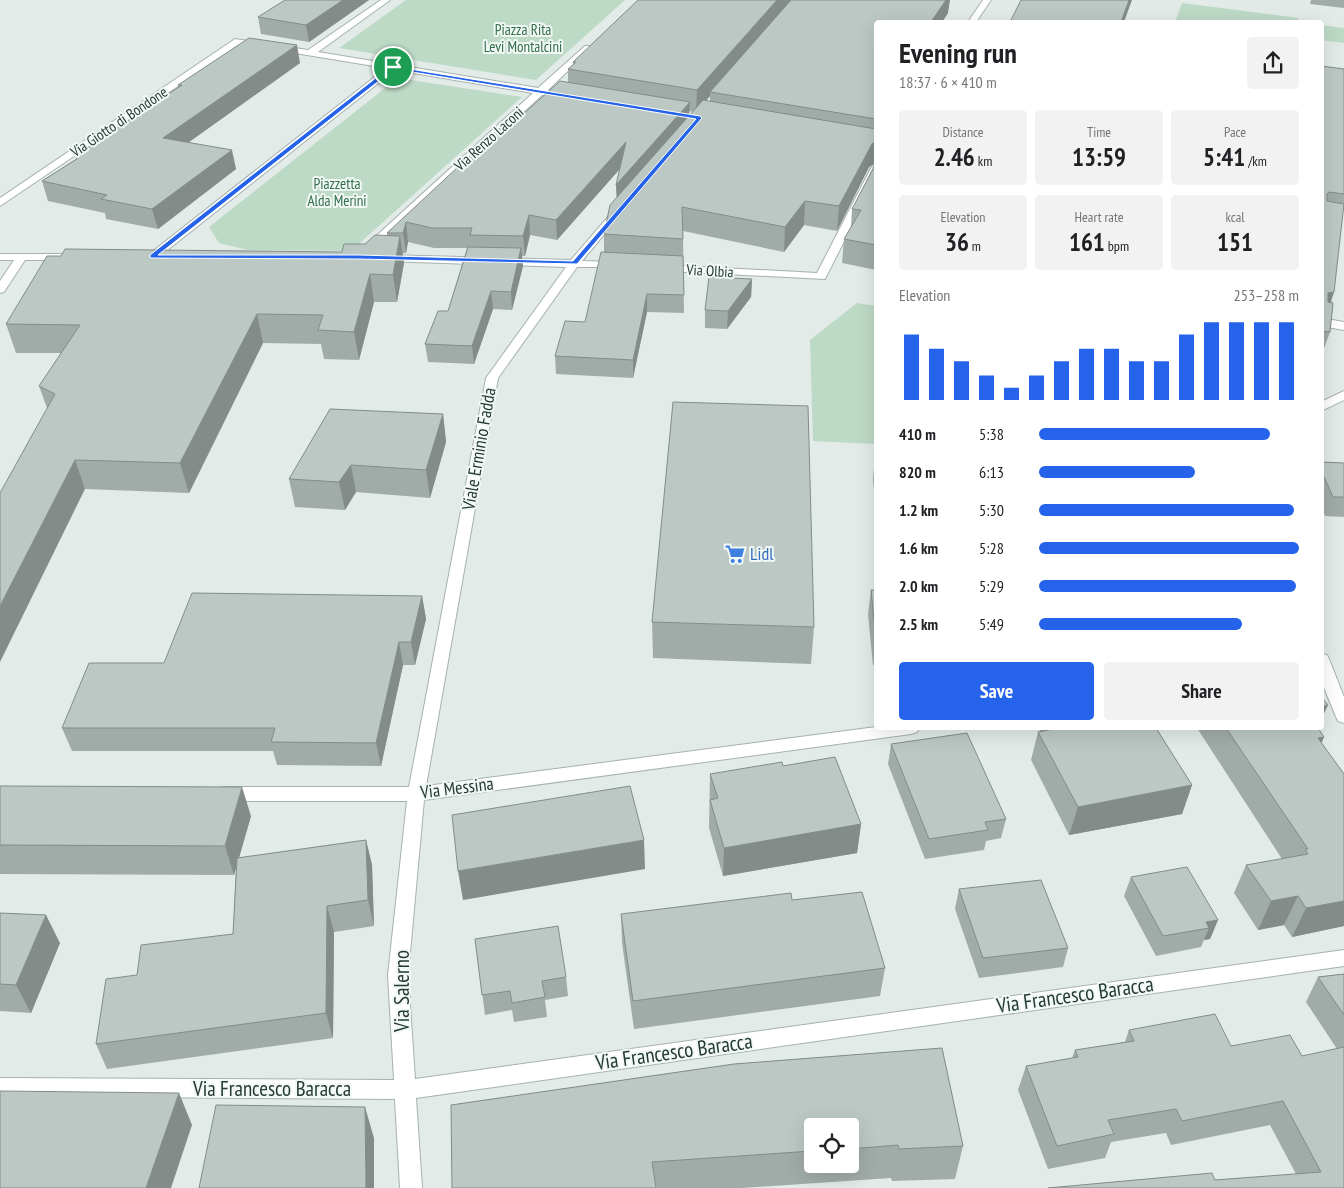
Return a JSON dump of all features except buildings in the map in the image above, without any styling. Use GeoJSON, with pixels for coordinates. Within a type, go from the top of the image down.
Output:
{"type":"FeatureCollection","features":[{"type":"Feature","properties":{"kind":"street"},"geometry":{"type":"LineString","coordinates":[[310,53],[386,0]]}},
{"type":"Feature","properties":{"kind":"street"},"geometry":{"type":"LineString","coordinates":[[973,20],[987,0]]}},
{"type":"Feature","properties":{"kind":"street","name":"Via Renzo Laconi"},"geometry":{"type":"LineString","coordinates":[[575,262],[359,257],[599,38]]}},
{"type":"Feature","properties":{"kind":"street","name":"Via Giotto di Bondone"},"geometry":{"type":"LineString","coordinates":[[0,203],[238,41],[310,53]]}},
{"type":"Feature","properties":{"kind":"street"},"geometry":{"type":"LineString","coordinates":[[310,53],[577,98]]}},
{"type":"Feature","properties":{"kind":"street"},"geometry":{"type":"LineString","coordinates":[[172,257],[147,257],[393,67]]}},
{"type":"Feature","properties":{"kind":"street","name":"Via Olbia"},"geometry":{"type":"LineString","coordinates":[[654,267],[821,278],[874,172]]}},
{"type":"Feature","properties":{"kind":"street","name":"Viale Erminio Fadda"},"geometry":{"type":"LineString","coordinates":[[416,794],[492,378],[575,262],[623,207]]}},
{"type":"Feature","properties":{"kind":"street"},"geometry":{"type":"LineString","coordinates":[[0,257],[82,257]]}},
{"type":"Feature","properties":{"kind":"street"},"geometry":{"type":"LineString","coordinates":[[0,290],[22,257]]}},
{"type":"Feature","properties":{"kind":"street"},"geometry":{"type":"LineString","coordinates":[[575,262],[634,266]]}},
{"type":"Feature","properties":{"kind":"street"},"geometry":{"type":"LineString","coordinates":[[1324,323],[1344,326]]}},
{"type":"Feature","properties":{"kind":"street"},"geometry":{"type":"LineString","coordinates":[[1324,405],[1344,395]]}},
{"type":"Feature","properties":{"kind":"street"},"geometry":{"type":"LineString","coordinates":[[1324,670],[1344,717]]}},
{"type":"Feature","properties":{"kind":"street","name":"Via Messina"},"geometry":{"type":"LineString","coordinates":[[205,794],[416,794],[896,730]]}},
{"type":"Feature","properties":{"kind":"street","name":"Via Salerno"},"geometry":{"type":"LineString","coordinates":[[411,1188],[398,975],[416,794]]}},
{"type":"Feature","properties":{"kind":"street","name":"Via Francesco Baracca"},"geometry":{"type":"LineString","coordinates":[[0,1087],[405,1090],[1344,958]]}},
{"type":"Feature","properties":{"kind":"green space","name":"Piazza Rita Levi Montalcini"},"geometry":{"type":"Polygon","coordinates":[[[406,0],[625,0],[536,80],[339,48],[406,0]]]}},
{"type":"Feature","properties":{"kind":"green space"},"geometry":{"type":"Polygon","coordinates":[[[1182,3],[1299,18],[1298,20],[1176,20],[1182,3]]]}},
{"type":"Feature","properties":{"kind":"green space"},"geometry":{"type":"Polygon","coordinates":[[[1324,25],[1344,28],[1344,43],[1324,40],[1324,25]]]}},
{"type":"Feature","properties":{"kind":"green space","name":"Piazzetta Alda Merini"},"geometry":{"type":"Polygon","coordinates":[[[398,78],[522,97],[351,251],[248,250],[219,243],[209,227],[398,78]]]}},
{"type":"Feature","properties":{"kind":"green space"},"geometry":{"type":"Polygon","coordinates":[[[857,303],[874,306],[874,444],[813,441],[810,340],[857,303]]]}},
{"type":"Feature","properties":{"kind":"place","name":"Lidl"},"geometry":{"type":"Point","coordinates":[735,554]}},
{"type":"Feature","properties":{"kind":"route"},"geometry":{"type":"LineString","coordinates":[[393,67],[540,92],[700,118],[575,262],[359,257],[152,257],[393,67]]}}]}
